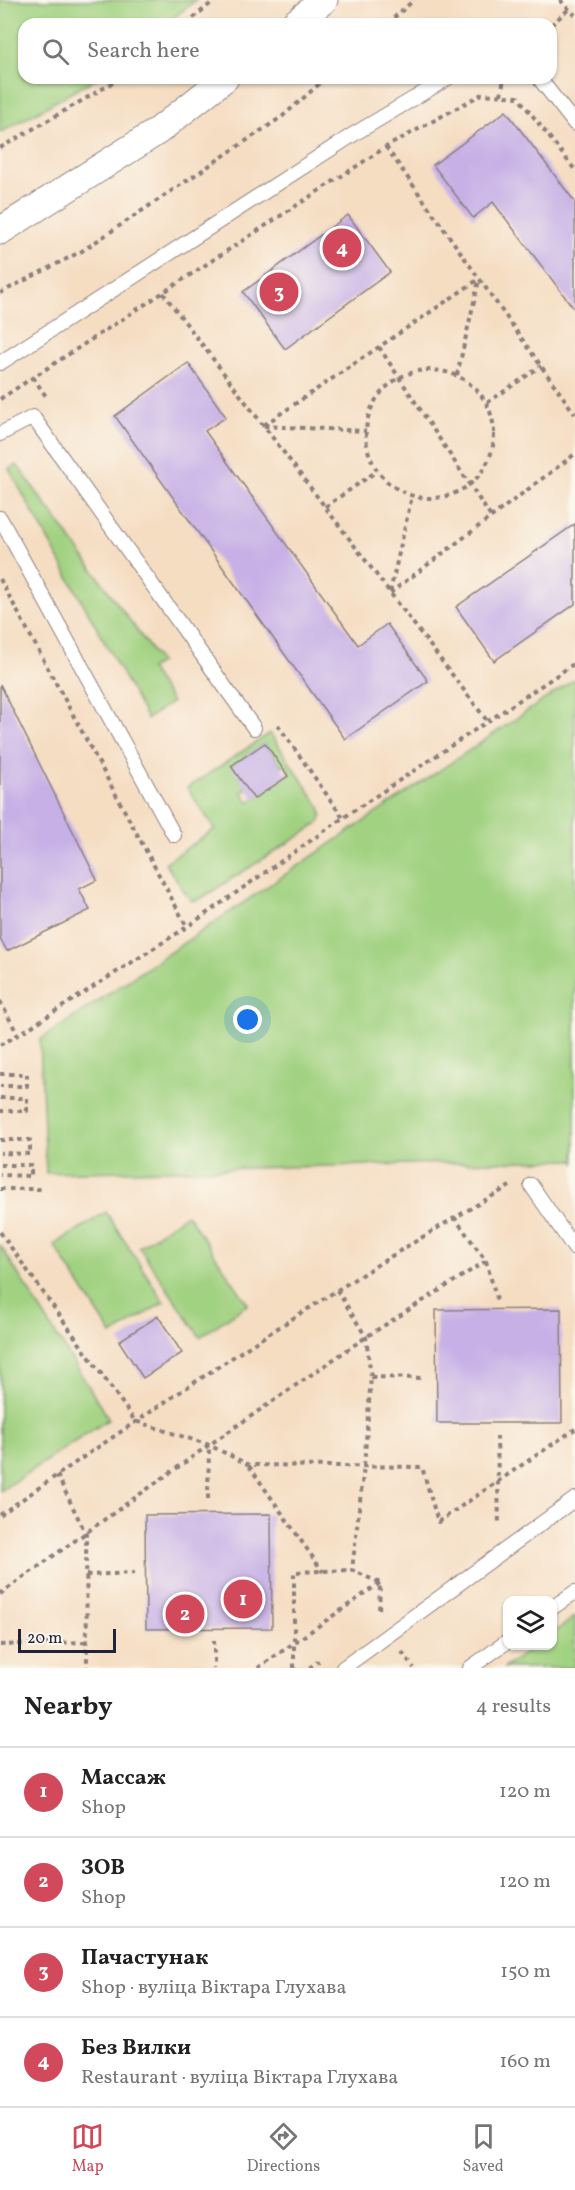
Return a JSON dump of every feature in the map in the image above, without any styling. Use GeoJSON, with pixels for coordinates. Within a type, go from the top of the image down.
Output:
{"type":"FeatureCollection","features":[{"type":"Feature","properties":{"kind":"street"},"geometry":{"type":"LineString","coordinates":[[302,18],[324,0]]}},
{"type":"Feature","properties":{"kind":"street"},"geometry":{"type":"LineString","coordinates":[[0,231],[158,131],[217,84]]}},
{"type":"Feature","properties":{"kind":"lane"},"geometry":{"type":"LineString","coordinates":[[0,363],[354,134],[438,84]]}},
{"type":"Feature","properties":{"kind":"lane"},"geometry":{"type":"LineString","coordinates":[[544,84],[575,124]]}},
{"type":"Feature","properties":{"kind":"lane"},"geometry":{"type":"LineString","coordinates":[[2,427],[33,417],[254,728]]}},
{"type":"Feature","properties":{"kind":"lane"},"geometry":{"type":"LineString","coordinates":[[0,518],[174,835]]}},
{"type":"Feature","properties":{"kind":"lane"},"geometry":{"type":"LineString","coordinates":[[524,1183],[575,1250]]}},
{"type":"Feature","properties":{"kind":"lane"},"geometry":{"type":"LineString","coordinates":[[343,1668],[575,1499]]}},
{"type":"Feature","properties":{"kind":"lane"},"geometry":{"type":"LineString","coordinates":[[557,1605],[575,1592]]}},
{"type":"Feature","properties":{"kind":"lane"},"geometry":{"type":"LineString","coordinates":[[470,1668],[503,1644]]}},
{"type":"Feature","properties":{"kind":"path"},"geometry":{"type":"LineString","coordinates":[[193,18],[215,0]]}},
{"type":"Feature","properties":{"kind":"path"},"geometry":{"type":"LineString","coordinates":[[394,18],[414,0]]}},
{"type":"Feature","properties":{"kind":"path"},"geometry":{"type":"LineString","coordinates":[[560,0],[575,15]]}},
{"type":"Feature","properties":{"kind":"path"},"geometry":{"type":"LineString","coordinates":[[557,19],[568,9]]}},
{"type":"Feature","properties":{"kind":"path"},"geometry":{"type":"LineString","coordinates":[[0,148],[111,84]]}},
{"type":"Feature","properties":{"kind":"path"},"geometry":{"type":"LineString","coordinates":[[0,293],[82,251],[283,116],[319,84]]}},
{"type":"Feature","properties":{"kind":"path"},"geometry":{"type":"LineString","coordinates":[[501,95],[503,84]]}},
{"type":"Feature","properties":{"kind":"path"},"geometry":{"type":"LineString","coordinates":[[0,399],[386,147],[482,94],[518,97],[575,170]]}},
{"type":"Feature","properties":{"kind":"path"},"geometry":{"type":"LineString","coordinates":[[386,147],[575,414]]}},
{"type":"Feature","properties":{"kind":"path"},"geometry":{"type":"LineString","coordinates":[[264,426],[479,279]]}},
{"type":"Feature","properties":{"kind":"path"},"geometry":{"type":"LineString","coordinates":[[457,375],[479,279]]}},
{"type":"Feature","properties":{"kind":"path"},"geometry":{"type":"LineString","coordinates":[[163,293],[488,722]]}},
{"type":"Feature","properties":{"kind":"path"},"geometry":{"type":"LineString","coordinates":[[379,347],[491,517]]}},
{"type":"Feature","properties":{"kind":"path"},"geometry":{"type":"LineString","coordinates":[[487,403],[541,366]]}},
{"type":"Feature","properties":{"kind":"path"},"geometry":{"type":"LineString","coordinates":[[426,370],[457,375],[474,387],[487,403],[494,424],[494,446],[487,466],[470,485],[455,494],[434,499],[412,496],[392,486],[377,471],[368,452],[366,432],[370,411],[381,393],[399,378],[416,371],[426,370]]}},
{"type":"Feature","properties":{"kind":"path"},"geometry":{"type":"LineString","coordinates":[[264,426],[366,432]]}},
{"type":"Feature","properties":{"kind":"path"},"geometry":{"type":"LineString","coordinates":[[390,592],[575,454]]}},
{"type":"Feature","properties":{"kind":"path"},"geometry":{"type":"LineString","coordinates":[[325,507],[377,471]]}},
{"type":"Feature","properties":{"kind":"path"},"geometry":{"type":"LineString","coordinates":[[390,592],[412,496]]}},
{"type":"Feature","properties":{"kind":"path"},"geometry":{"type":"LineString","coordinates":[[0,579],[187,927]]}},
{"type":"Feature","properties":{"kind":"path"},"geometry":{"type":"LineString","coordinates":[[0,1045],[187,927],[343,818],[575,663]]}},
{"type":"Feature","properties":{"kind":"path"},"geometry":{"type":"LineString","coordinates":[[0,1001],[18,1035]]}},
{"type":"Feature","properties":{"kind":"path"},"geometry":{"type":"LineString","coordinates":[[0,1074],[27,1074],[27,1086],[0,1086]]}},
{"type":"Feature","properties":{"kind":"path"},"geometry":{"type":"LineString","coordinates":[[0,1098],[27,1098],[27,1111],[0,1111]]}},
{"type":"Feature","properties":{"kind":"path"},"geometry":{"type":"LineString","coordinates":[[0,1140],[30,1140],[30,1154],[0,1153]]}},
{"type":"Feature","properties":{"kind":"path"},"geometry":{"type":"LineString","coordinates":[[0,1165],[31,1166],[31,1176],[0,1175]]}},
{"type":"Feature","properties":{"kind":"path"},"geometry":{"type":"LineString","coordinates":[[0,1515],[135,1421],[337,1290],[454,1217],[524,1183]]}},
{"type":"Feature","properties":{"kind":"path"},"geometry":{"type":"LineString","coordinates":[[0,1189],[45,1189]]}},
{"type":"Feature","properties":{"kind":"path"},"geometry":{"type":"LineString","coordinates":[[454,1217],[486,1261],[497,1300]]}},
{"type":"Feature","properties":{"kind":"path"},"geometry":{"type":"LineString","coordinates":[[0,1232],[135,1421],[209,1445],[249,1465],[422,1467],[438,1522],[575,1429]]}},
{"type":"Feature","properties":{"kind":"path"},"geometry":{"type":"LineString","coordinates":[[0,1594],[209,1445],[366,1337],[486,1261]]}},
{"type":"Feature","properties":{"kind":"path"},"geometry":{"type":"LineString","coordinates":[[337,1290],[366,1337],[371,1377],[352,1570]]}},
{"type":"Feature","properties":{"kind":"path"},"geometry":{"type":"LineString","coordinates":[[371,1377],[425,1378]]}},
{"type":"Feature","properties":{"kind":"path"},"geometry":{"type":"LineString","coordinates":[[497,1436],[500,1526]]}},
{"type":"Feature","properties":{"kind":"path"},"geometry":{"type":"LineString","coordinates":[[208,1499],[209,1445]]}},
{"type":"Feature","properties":{"kind":"path"},"geometry":{"type":"LineString","coordinates":[[249,1465],[323,1572]]}},
{"type":"Feature","properties":{"kind":"path"},"geometry":{"type":"LineString","coordinates":[[57,1474],[86,1534],[87,1668]]}},
{"type":"Feature","properties":{"kind":"path"},"geometry":{"type":"LineString","coordinates":[[294,1668],[294,1572],[352,1570],[380,1583]]}},
{"type":"Feature","properties":{"kind":"path"},"geometry":{"type":"LineString","coordinates":[[86,1575],[135,1573]]}},
{"type":"Feature","properties":{"kind":"path"},"geometry":{"type":"LineString","coordinates":[[378,1620],[380,1583]]}},
{"type":"Feature","properties":{"kind":"path"},"geometry":{"type":"LineString","coordinates":[[258,1668],[380,1583]]}},
{"type":"Feature","properties":{"kind":"path"},"geometry":{"type":"LineString","coordinates":[[214,1640],[214,1668]]}},
{"type":"Feature","properties":{"kind":"path"},"geometry":{"type":"LineString","coordinates":[[0,1645],[86,1642]]}},
{"type":"Feature","properties":{"kind":"green space"},"geometry":{"type":"Polygon","coordinates":[[[0,0],[196,0],[174,18],[18,18],[18,84],[86,84],[0,133],[0,0]]]}},
{"type":"Feature","properties":{"kind":"green space"},"geometry":{"type":"Polygon","coordinates":[[[17,465],[160,662],[150,669],[172,702],[147,719],[9,469],[17,465]]]}},
{"type":"Feature","properties":{"kind":"green space"},"geometry":{"type":"Polygon","coordinates":[[[575,679],[575,1163],[573,1160],[46,1173],[40,1040],[575,679]]]}},
{"type":"Feature","properties":{"kind":"green space"},"geometry":{"type":"Polygon","coordinates":[[[270,733],[320,807],[322,815],[318,824],[200,899],[191,901],[165,863],[215,829],[187,788],[270,733]],[[265,743],[232,766],[247,788],[242,792],[249,802],[291,773],[285,764],[281,766],[265,743]]]}},
{"type":"Feature","properties":{"kind":"green space"},"geometry":{"type":"Polygon","coordinates":[[[106,1212],[164,1302],[112,1335],[54,1245],[106,1212]]]}},
{"type":"Feature","properties":{"kind":"green space"},"geometry":{"type":"Polygon","coordinates":[[[187,1214],[248,1304],[200,1337],[139,1247],[187,1214]]]}},
{"type":"Feature","properties":{"kind":"green space"},"geometry":{"type":"Polygon","coordinates":[[[0,1245],[109,1419],[0,1491],[0,1245]]]}},
{"type":"Feature","properties":{"kind":"green space"},"geometry":{"type":"Polygon","coordinates":[[[575,1617],[575,1668],[504,1668],[529,1650],[557,1650],[557,1630],[575,1617]]]}},
{"type":"Feature","properties":{"kind":"building"},"geometry":{"type":"Polygon","coordinates":[[[506,111],[575,202],[575,310],[493,202],[473,218],[433,165],[506,111]]]}},
{"type":"Feature","properties":{"kind":"building"},"geometry":{"type":"Polygon","coordinates":[[[348,215],[390,272],[285,349],[243,292],[348,215]]]}},
{"type":"Feature","properties":{"kind":"building"},"geometry":{"type":"Polygon","coordinates":[[[188,363],[226,417],[205,431],[358,645],[387,624],[428,681],[345,739],[115,416],[188,363]]]}},
{"type":"Feature","properties":{"kind":"building"},"geometry":{"type":"Polygon","coordinates":[[[575,524],[575,604],[494,661],[456,607],[575,524]]]}},
{"type":"Feature","properties":{"kind":"building"},"geometry":{"type":"Polygon","coordinates":[[[0,684],[97,880],[79,889],[90,910],[7,951],[0,938],[0,684]]]}},
{"type":"Feature","properties":{"kind":"building"},"geometry":{"type":"Polygon","coordinates":[[[265,743],[288,776],[254,799],[231,766],[265,743]]]}},
{"type":"Feature","properties":{"kind":"building"},"geometry":{"type":"Polygon","coordinates":[[[561,1309],[562,1423],[437,1423],[436,1310],[561,1309]]]}},
{"type":"Feature","properties":{"kind":"building"},"geometry":{"type":"Polygon","coordinates":[[[158,1316],[182,1353],[143,1378],[119,1341],[158,1316]]]}},
{"type":"Feature","properties":{"kind":"building"},"geometry":{"type":"Polygon","coordinates":[[[271,1514],[272,1628],[146,1629],[145,1515],[271,1514]]]}},
{"type":"Feature","properties":{"kind":"place","name":"Без Вилки"},"geometry":{"type":"Point","coordinates":[342,248]}},
{"type":"Feature","properties":{"kind":"place","name":"Пачастунак"},"geometry":{"type":"Point","coordinates":[279,292]}},
{"type":"Feature","properties":{"kind":"place","name":"Массаж"},"geometry":{"type":"Point","coordinates":[243,1599]}},
{"type":"Feature","properties":{"kind":"place","name":"ЗОВ"},"geometry":{"type":"Point","coordinates":[185,1614]}}]}
